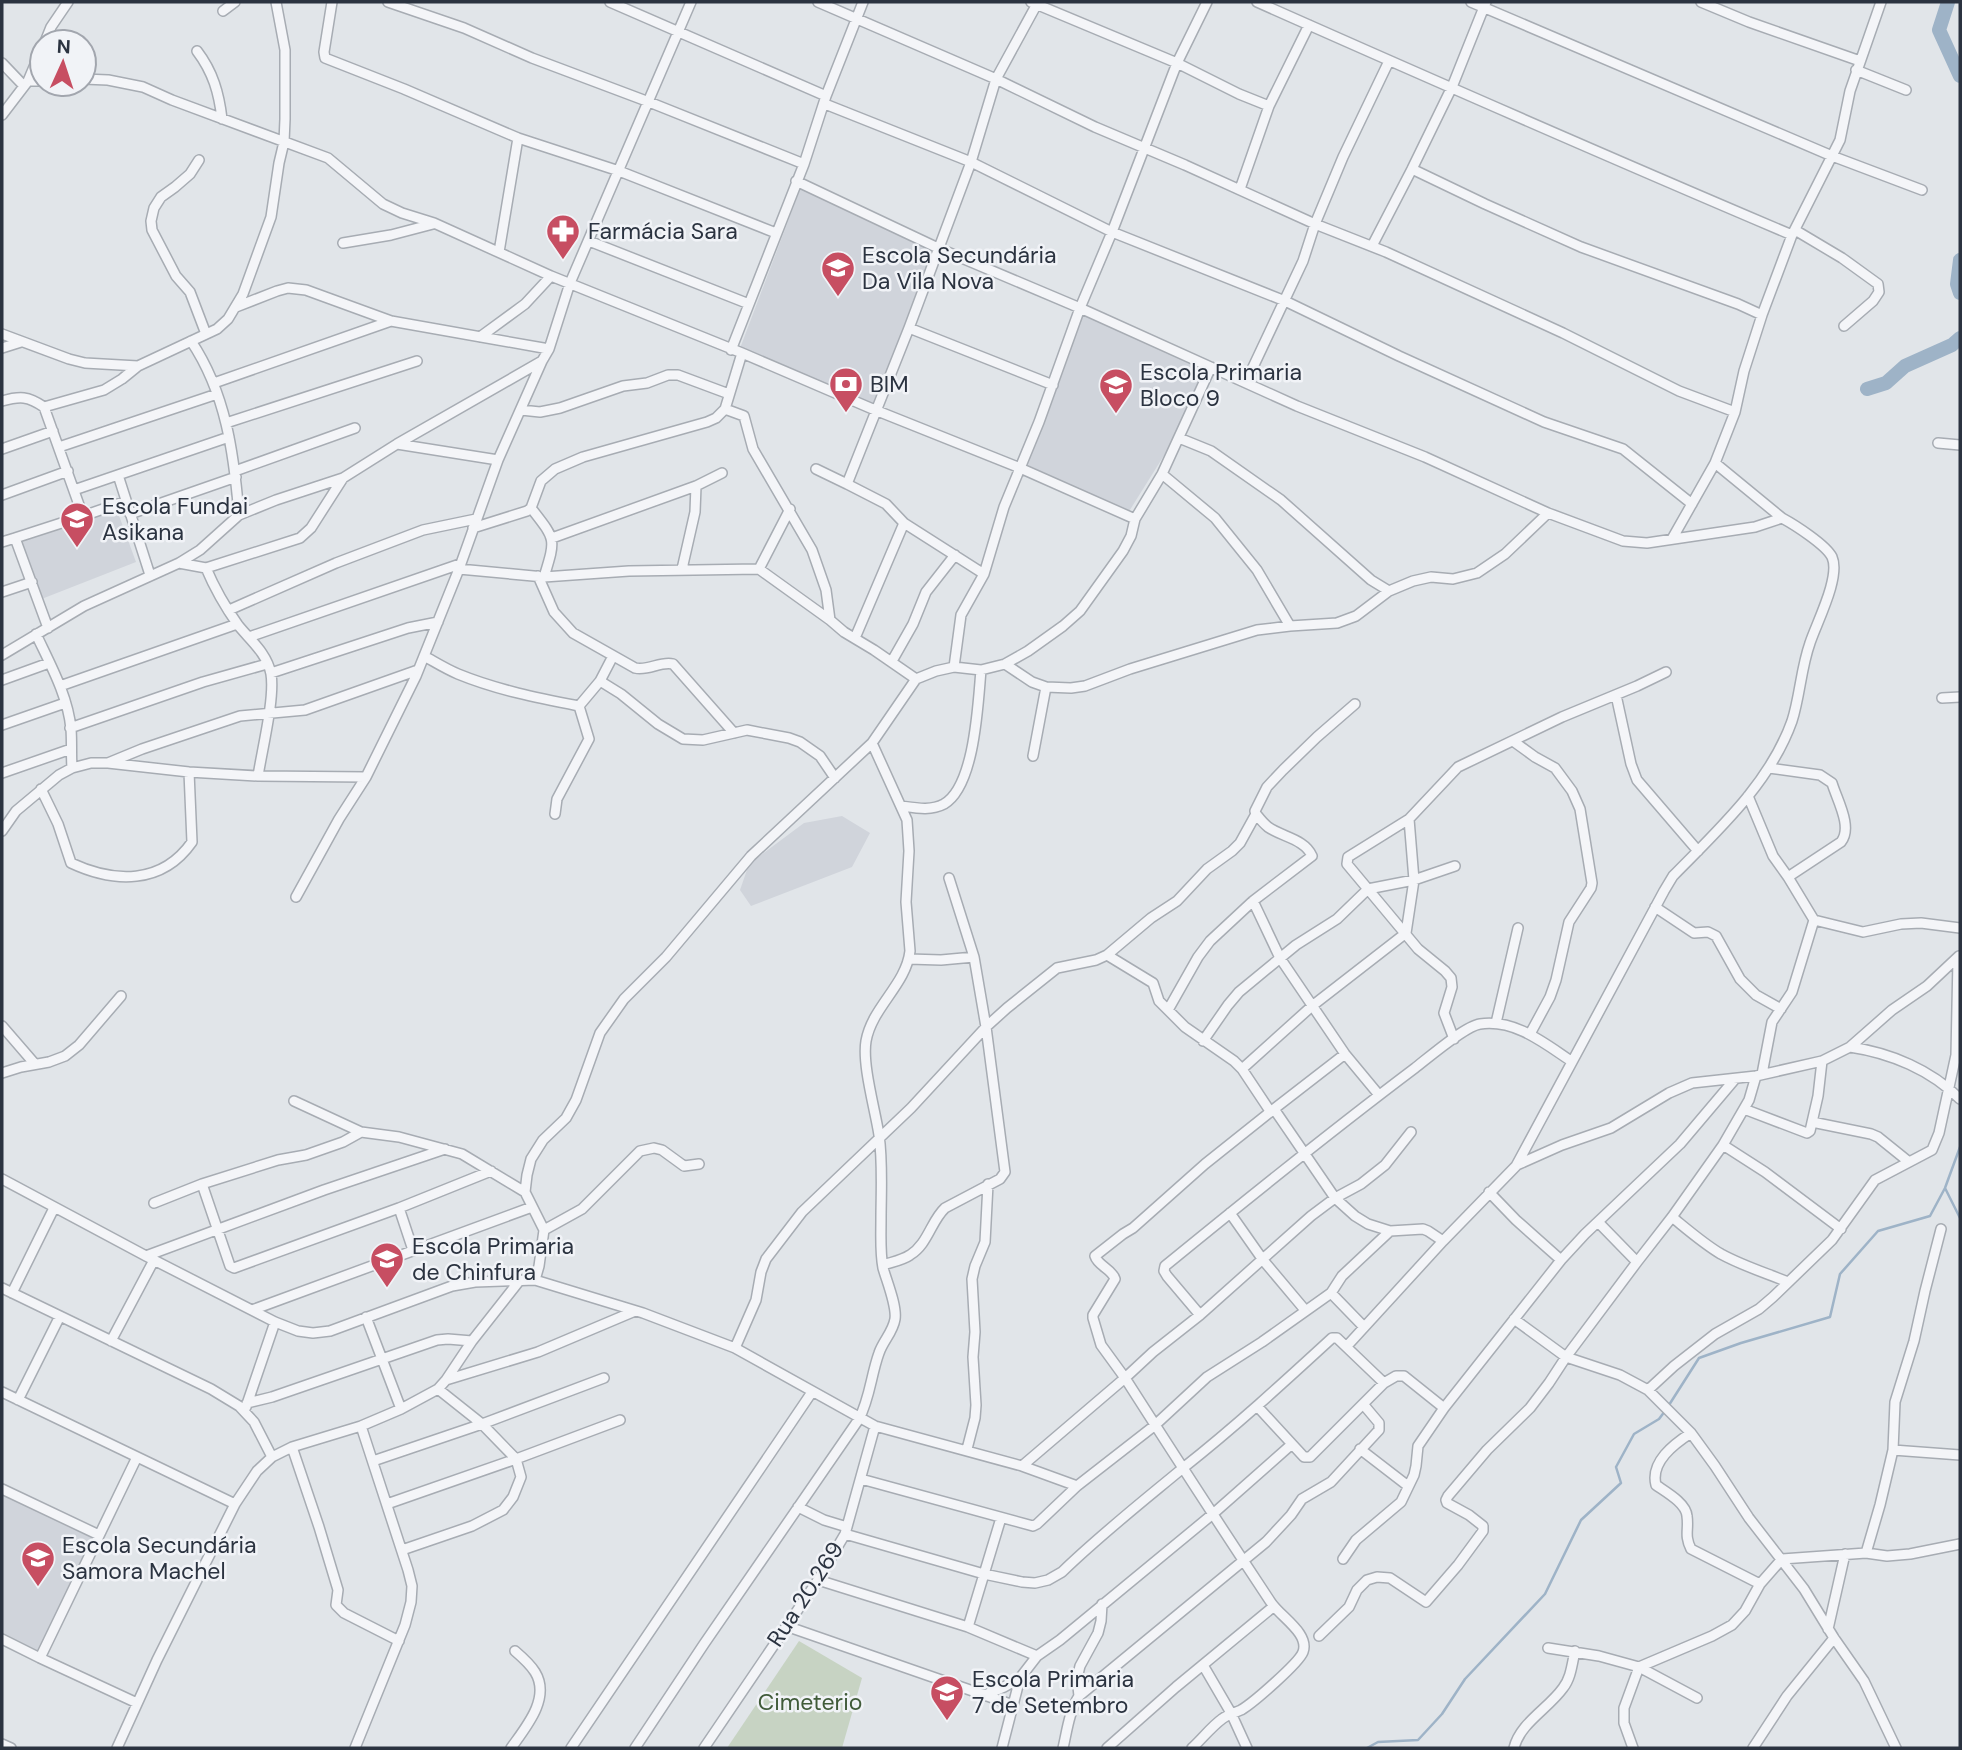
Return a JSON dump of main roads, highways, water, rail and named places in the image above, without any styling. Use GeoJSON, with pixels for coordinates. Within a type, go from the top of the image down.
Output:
{"type":"FeatureCollection","features":[{"type":"Feature","properties":{"kind":"waterway"},"geometry":{"type":"LineString","coordinates":[[1948,2],[1939,30],[1960,76]]}},
{"type":"Feature","properties":{"kind":"waterway"},"geometry":{"type":"LineString","coordinates":[[1960,260],[1957,284],[1960,293]]}},
{"type":"Feature","properties":{"kind":"waterway"},"geometry":{"type":"LineString","coordinates":[[1867,389],[1886,383],[1905,366],[1952,345],[1960,338]]}},
{"type":"Feature","properties":{"kind":"waterway"},"geometry":{"type":"LineString","coordinates":[[1669,1405],[1699,1358],[1830,1317],[1840,1274],[1878,1231],[1930,1216],[1945,1188],[1960,1147]]}},
{"type":"Feature","properties":{"kind":"waterway"},"geometry":{"type":"LineString","coordinates":[[1945,1188],[1960,1218]]}},
{"type":"Feature","properties":{"kind":"waterway"},"geometry":{"type":"LineString","coordinates":[[1367,1748],[1378,1742],[1418,1740],[1442,1714],[1465,1679],[1545,1594],[1581,1520],[1621,1483],[1616,1467],[1634,1434],[1659,1419],[1665,1411]]}},
{"type":"Feature","properties":{"kind":"place","name":"Farmácia Sara"},"geometry":{"type":"Point","coordinates":[563,261]}},
{"type":"Feature","properties":{"kind":"place","name":"Escola Secundária Da Vila Nova"},"geometry":{"type":"Point","coordinates":[838,298]}},
{"type":"Feature","properties":{"kind":"place","name":"BIM"},"geometry":{"type":"Point","coordinates":[846,414]}},
{"type":"Feature","properties":{"kind":"place","name":"Escola Primaria Bloco 9"},"geometry":{"type":"Point","coordinates":[1116,415]}},
{"type":"Feature","properties":{"kind":"place","name":"Escola Fundai Asikana"},"geometry":{"type":"Point","coordinates":[77,549]}},
{"type":"Feature","properties":{"kind":"place","name":"Escola Primaria de Chinfura"},"geometry":{"type":"Point","coordinates":[387,1289]}},
{"type":"Feature","properties":{"kind":"place","name":"Escola Secundária Samora Machel"},"geometry":{"type":"Point","coordinates":[38,1588]}},
{"type":"Feature","properties":{"kind":"place","name":"Escola Primaria 7 de Setembro"},"geometry":{"type":"Point","coordinates":[947,1722]}},
{"type":"Feature","properties":{"kind":"park label","name":"Cimeterio"},"geometry":{"type":"Point","coordinates":[810,1702]}}]}
